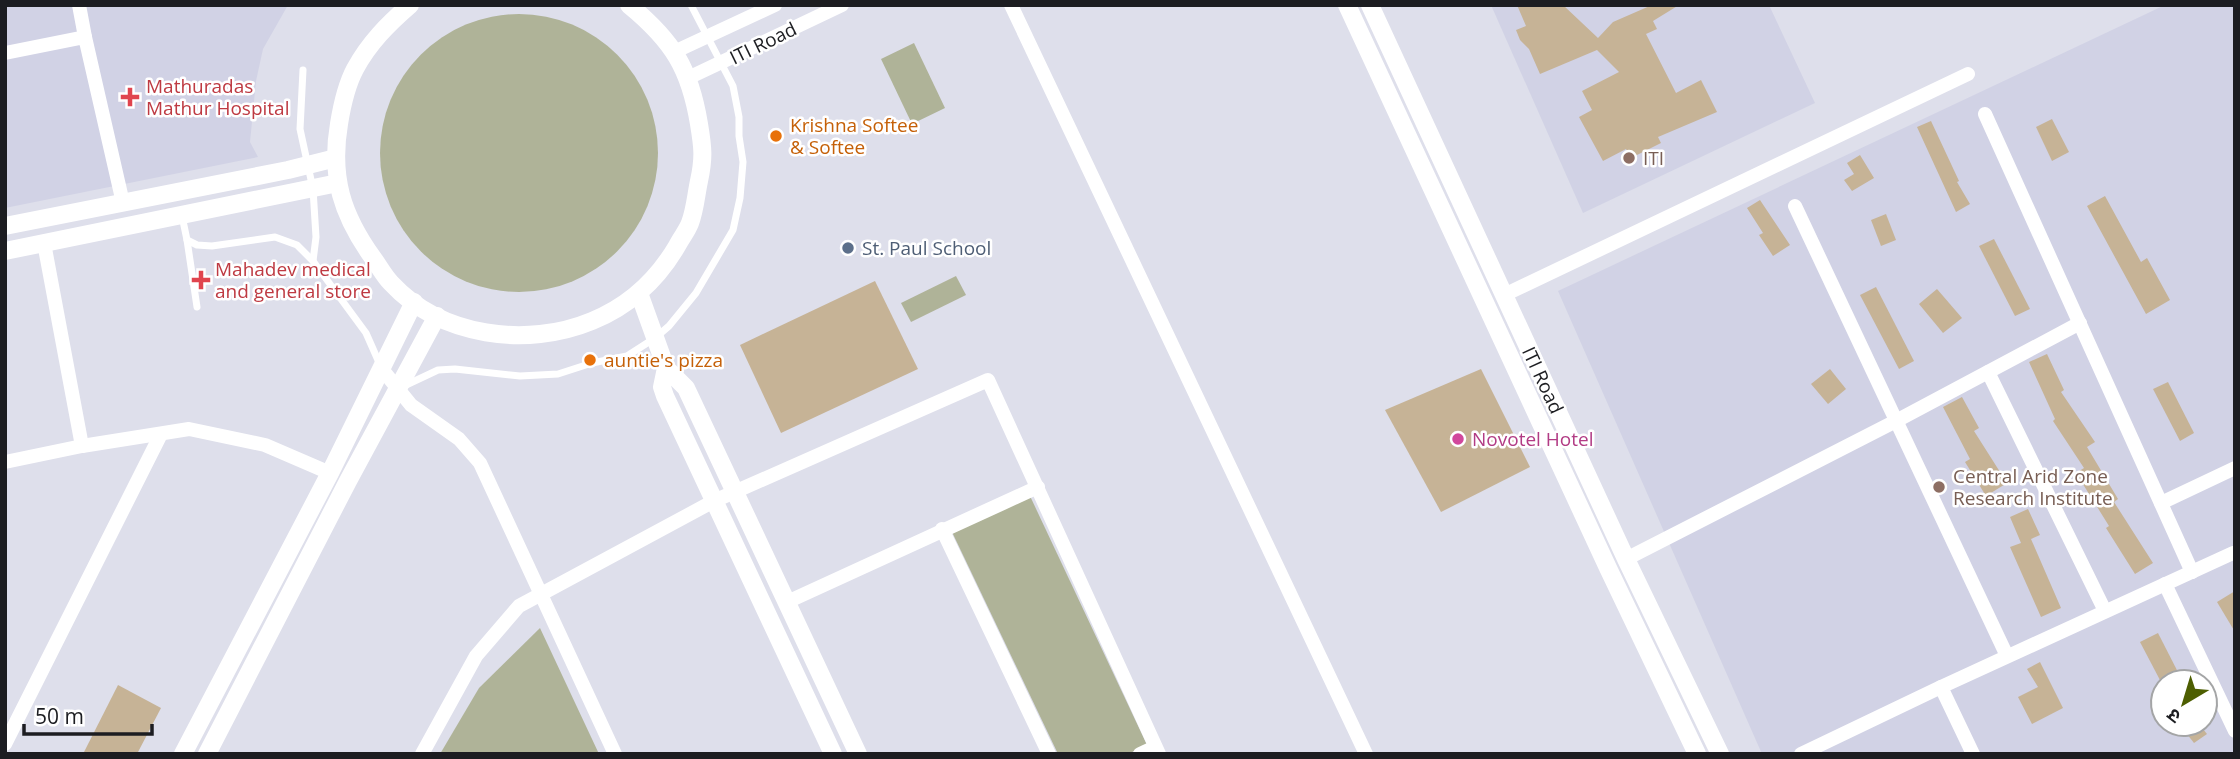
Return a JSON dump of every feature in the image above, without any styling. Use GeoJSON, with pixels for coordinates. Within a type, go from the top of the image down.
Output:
{"type":"FeatureCollection","features":[{"type":"Feature","properties":{"kind":"street"},"geometry":{"type":"LineString","coordinates":[[79,5],[123,202]]}},
{"type":"Feature","properties":{"kind":"street"},"geometry":{"type":"LineString","coordinates":[[410,5],[381,30],[355,69],[342,101],[336,143],[338,183],[353,230],[392,284],[437,316],[476,331],[503,335],[539,335],[575,328],[608,314],[639,293],[665,267],[690,224],[704,157],[693,91],[674,52],[648,21],[629,5]]}},
{"type":"Feature","properties":{"kind":"street","name":"ITI Road"},"geometry":{"type":"LineString","coordinates":[[674,52],[775,5]]}},
{"type":"Feature","properties":{"kind":"street","name":"ITI Road"},"geometry":{"type":"LineString","coordinates":[[688,78],[842,5]]}},
{"type":"Feature","properties":{"kind":"street"},"geometry":{"type":"LineString","coordinates":[[1011,5],[1366,754]]}},
{"type":"Feature","properties":{"kind":"street","name":"ITI Road"},"geometry":{"type":"LineString","coordinates":[[1347,5],[1697,754]]}},
{"type":"Feature","properties":{"kind":"street","name":"ITI Road"},"geometry":{"type":"LineString","coordinates":[[1370,5],[1626,559],[1720,754]]}},
{"type":"Feature","properties":{"kind":"street"},"geometry":{"type":"LineString","coordinates":[[5,52],[85,37]]}},
{"type":"Feature","properties":{"kind":"street"},"geometry":{"type":"LineString","coordinates":[[1504,295],[1968,74]]}},
{"type":"Feature","properties":{"kind":"street"},"geometry":{"type":"LineString","coordinates":[[1985,114],[2192,572]]}},
{"type":"Feature","properties":{"kind":"street"},"geometry":{"type":"LineString","coordinates":[[5,226],[308,166],[336,158]]}},
{"type":"Feature","properties":{"kind":"street"},"geometry":{"type":"LineString","coordinates":[[5,251],[338,183]]}},
{"type":"Feature","properties":{"kind":"street"},"geometry":{"type":"LineString","coordinates":[[1795,206],[2007,656]]}},
{"type":"Feature","properties":{"kind":"street"},"geometry":{"type":"LineString","coordinates":[[44,243],[82,446]]}},
{"type":"Feature","properties":{"kind":"street"},"geometry":{"type":"LineString","coordinates":[[639,293],[666,368],[680,379],[686,388],[858,754]]}},
{"type":"Feature","properties":{"kind":"street"},"geometry":{"type":"LineString","coordinates":[[183,754],[330,473],[414,302]]}},
{"type":"Feature","properties":{"kind":"street"},"geometry":{"type":"LineString","coordinates":[[207,754],[437,316]]}},
{"type":"Feature","properties":{"kind":"street"},"geometry":{"type":"LineString","coordinates":[[1626,559],[2080,324]]}},
{"type":"Feature","properties":{"kind":"street"},"geometry":{"type":"LineString","coordinates":[[381,368],[411,405],[459,439],[480,463],[615,754]]}},
{"type":"Feature","properties":{"kind":"street"},"geometry":{"type":"LineString","coordinates":[[666,368],[662,387],[665,396],[833,754]]}},
{"type":"Feature","properties":{"kind":"street"},"geometry":{"type":"LineString","coordinates":[[1988,372],[2105,611]]}},
{"type":"Feature","properties":{"kind":"street"},"geometry":{"type":"LineString","coordinates":[[422,754],[476,656],[519,606],[714,501],[988,380],[1157,750],[1140,754]]}},
{"type":"Feature","properties":{"kind":"street"},"geometry":{"type":"LineString","coordinates":[[5,462],[82,446],[189,429],[254,443],[330,473]]}},
{"type":"Feature","properties":{"kind":"street"},"geometry":{"type":"LineString","coordinates":[[5,744],[161,434]]}},
{"type":"Feature","properties":{"kind":"street"},"geometry":{"type":"LineString","coordinates":[[2161,503],[2235,468]]}},
{"type":"Feature","properties":{"kind":"street"},"geometry":{"type":"LineString","coordinates":[[787,602],[1038,487]]}},
{"type":"Feature","properties":{"kind":"street"},"geometry":{"type":"LineString","coordinates":[[942,529],[1049,754]]}},
{"type":"Feature","properties":{"kind":"street"},"geometry":{"type":"LineString","coordinates":[[1801,754],[2233,552]]}},
{"type":"Feature","properties":{"kind":"street"},"geometry":{"type":"LineString","coordinates":[[2165,584],[2235,731]]}},
{"type":"Feature","properties":{"kind":"street"},"geometry":{"type":"LineString","coordinates":[[1941,687],[1973,754]]}},
{"type":"Feature","properties":{"kind":"lane"},"geometry":{"type":"LineString","coordinates":[[397,389],[438,370],[455,369],[520,376],[558,374],[627,356],[669,326],[696,293],[724,248],[735,220],[742,173],[739,117],[733,86],[691,5]]}},
{"type":"Feature","properties":{"kind":"lane"},"geometry":{"type":"LineString","coordinates":[[303,70],[300,129],[313,189],[316,237],[313,261]]}},
{"type":"Feature","properties":{"kind":"lane"},"geometry":{"type":"LineString","coordinates":[[182,216],[197,307]]}},
{"type":"Feature","properties":{"kind":"lane"},"geometry":{"type":"LineString","coordinates":[[187,240],[197,245],[212,246],[275,237],[297,245],[313,261],[366,333],[381,368]]}},
{"type":"Feature","properties":{"kind":"shaded area","name":"Mathuradas Mathur Hospital"},"geometry":{"type":"Polygon","coordinates":[[[5,5],[288,5],[263,49],[256,81],[250,142],[258,157],[5,208],[5,5]]]}},
{"type":"Feature","properties":{"kind":"shaded area","name":"ITI"},"geometry":{"type":"Polygon","coordinates":[[[1491,5],[1769,5],[1815,103],[1583,213],[1491,5]]]}},
{"type":"Feature","properties":{"kind":"shaded area","name":"Central Arid Zone Research Institute"},"geometry":{"type":"Polygon","coordinates":[[[2165,5],[2235,5],[2235,754],[1762,754],[1558,291],[2165,5]]]}},
{"type":"Feature","properties":{"kind":"green space"},"geometry":{"type":"Polygon","coordinates":[[[519,14],[546,17],[572,25],[596,38],[617,55],[634,76],[647,100],[655,126],[658,153],[655,180],[647,206],[634,230],[617,251],[596,268],[572,281],[546,289],[519,292],[492,289],[466,281],[442,268],[421,251],[404,230],[391,206],[383,180],[380,153],[383,126],[391,100],[404,76],[421,55],[442,38],[466,25],[492,17],[519,14]]]}},
{"type":"Feature","properties":{"kind":"green space"},"geometry":{"type":"Polygon","coordinates":[[[914,43],[945,108],[912,124],[881,59],[914,43]]]}},
{"type":"Feature","properties":{"kind":"green space"},"geometry":{"type":"Polygon","coordinates":[[[956,276],[966,295],[911,322],[901,303],[956,276]]]}},
{"type":"Feature","properties":{"kind":"green space"},"geometry":{"type":"Polygon","coordinates":[[[1030,496],[1147,745],[1128,754],[1058,754],[952,532],[1030,496]]]}},
{"type":"Feature","properties":{"kind":"green space"},"geometry":{"type":"Polygon","coordinates":[[[540,628],[599,754],[440,754],[479,688],[540,628]]]}},
{"type":"Feature","properties":{"kind":"building"},"geometry":{"type":"Polygon","coordinates":[[[1517,5],[1563,5],[1598,38],[1613,22],[1652,5],[1679,5],[1653,21],[1657,29],[1646,34],[1676,93],[1701,80],[1717,112],[1658,137],[1661,143],[1631,158],[1626,149],[1603,161],[1579,117],[1592,110],[1582,91],[1619,72],[1597,50],[1540,74],[1529,49],[1520,40],[1516,30],[1526,26],[1517,5]]]}},
{"type":"Feature","properties":{"kind":"building"},"geometry":{"type":"Polygon","coordinates":[[[2052,119],[2069,152],[2052,161],[2036,127],[2052,119]]]}},
{"type":"Feature","properties":{"kind":"building"},"geometry":{"type":"Polygon","coordinates":[[[1931,121],[1959,181],[1957,182],[1970,204],[1956,212],[1917,127],[1931,121]]]}},
{"type":"Feature","properties":{"kind":"building"},"geometry":{"type":"Polygon","coordinates":[[[1860,155],[1874,178],[1852,191],[1844,180],[1854,174],[1847,163],[1860,155]]]}},
{"type":"Feature","properties":{"kind":"building"},"geometry":{"type":"Polygon","coordinates":[[[2105,196],[2141,262],[2147,258],[2170,300],[2146,314],[2087,206],[2105,196]]]}},
{"type":"Feature","properties":{"kind":"building"},"geometry":{"type":"Polygon","coordinates":[[[1760,200],[1790,245],[1773,256],[1759,235],[1763,233],[1747,208],[1760,200]]]}},
{"type":"Feature","properties":{"kind":"building"},"geometry":{"type":"Polygon","coordinates":[[[1886,214],[1896,240],[1881,246],[1871,220],[1886,214]]]}},
{"type":"Feature","properties":{"kind":"building"},"geometry":{"type":"Polygon","coordinates":[[[1994,239],[2030,309],[2015,316],[1979,246],[1994,239]]]}},
{"type":"Feature","properties":{"kind":"building"},"geometry":{"type":"Polygon","coordinates":[[[875,281],[918,369],[781,433],[740,345],[875,281]]]}},
{"type":"Feature","properties":{"kind":"building"},"geometry":{"type":"Polygon","coordinates":[[[1876,287],[1914,361],[1899,369],[1860,295],[1876,287]]]}},
{"type":"Feature","properties":{"kind":"building"},"geometry":{"type":"Polygon","coordinates":[[[1937,289],[1962,318],[1943,333],[1919,304],[1937,289]]]}},
{"type":"Feature","properties":{"kind":"building"},"geometry":{"type":"Polygon","coordinates":[[[2047,354],[2064,390],[2061,392],[2095,442],[2087,447],[2118,499],[2114,502],[2153,563],[2135,574],[2076,473],[2084,468],[2053,421],[2055,419],[2029,362],[2047,354]]]}},
{"type":"Feature","properties":{"kind":"building","name":"Novotel Hotel"},"geometry":{"type":"Polygon","coordinates":[[[1481,369],[1530,467],[1441,512],[1385,410],[1481,369]]]}},
{"type":"Feature","properties":{"kind":"building"},"geometry":{"type":"Polygon","coordinates":[[[1830,369],[1846,389],[1828,404],[1811,384],[1830,369]]]}},
{"type":"Feature","properties":{"kind":"building"},"geometry":{"type":"Polygon","coordinates":[[[2168,382],[2194,433],[2180,441],[2153,389],[2168,382]]]}},
{"type":"Feature","properties":{"kind":"building"},"geometry":{"type":"Polygon","coordinates":[[[1962,397],[1979,428],[1974,431],[2007,483],[1986,496],[1965,462],[1970,459],[1943,407],[1962,397]]]}},
{"type":"Feature","properties":{"kind":"building"},"geometry":{"type":"Polygon","coordinates":[[[2028,509],[2040,535],[2031,539],[2061,608],[2041,617],[2010,547],[2021,543],[2010,517],[2028,509]]]}},
{"type":"Feature","properties":{"kind":"building"},"geometry":{"type":"Polygon","coordinates":[[[2235,591],[2235,632],[2217,602],[2235,591]]]}},
{"type":"Feature","properties":{"kind":"building"},"geometry":{"type":"Polygon","coordinates":[[[2158,633],[2176,668],[2154,668],[2140,642],[2158,633]]]}},
{"type":"Feature","properties":{"kind":"building"},"geometry":{"type":"Polygon","coordinates":[[[2040,662],[2063,708],[2032,724],[2018,697],[2038,687],[2027,669],[2040,662]]]}},
{"type":"Feature","properties":{"kind":"building"},"geometry":{"type":"Polygon","coordinates":[[[118,685],[161,708],[137,754],[83,754],[118,685]]]}},
{"type":"Feature","properties":{"kind":"place","name":"Mathuradas Mathur Hospital"},"geometry":{"type":"Point","coordinates":[130,97]}},
{"type":"Feature","properties":{"kind":"place","name":"Krishna Softee & Softee"},"geometry":{"type":"Point","coordinates":[776,136]}},
{"type":"Feature","properties":{"kind":"place","name":"ITI"},"geometry":{"type":"Point","coordinates":[1629,158]}},
{"type":"Feature","properties":{"kind":"place","name":"St. Paul School"},"geometry":{"type":"Point","coordinates":[848,248]}},
{"type":"Feature","properties":{"kind":"place","name":"Mahadev medical and general store"},"geometry":{"type":"Point","coordinates":[201,280]}},
{"type":"Feature","properties":{"kind":"place","name":"auntie's pizza"},"geometry":{"type":"Point","coordinates":[590,360]}},
{"type":"Feature","properties":{"kind":"place","name":"Novotel Hotel"},"geometry":{"type":"Point","coordinates":[1458,439]}},
{"type":"Feature","properties":{"kind":"place","name":"Central Arid Zone Research Institute"},"geometry":{"type":"Point","coordinates":[1939,487]}}]}
